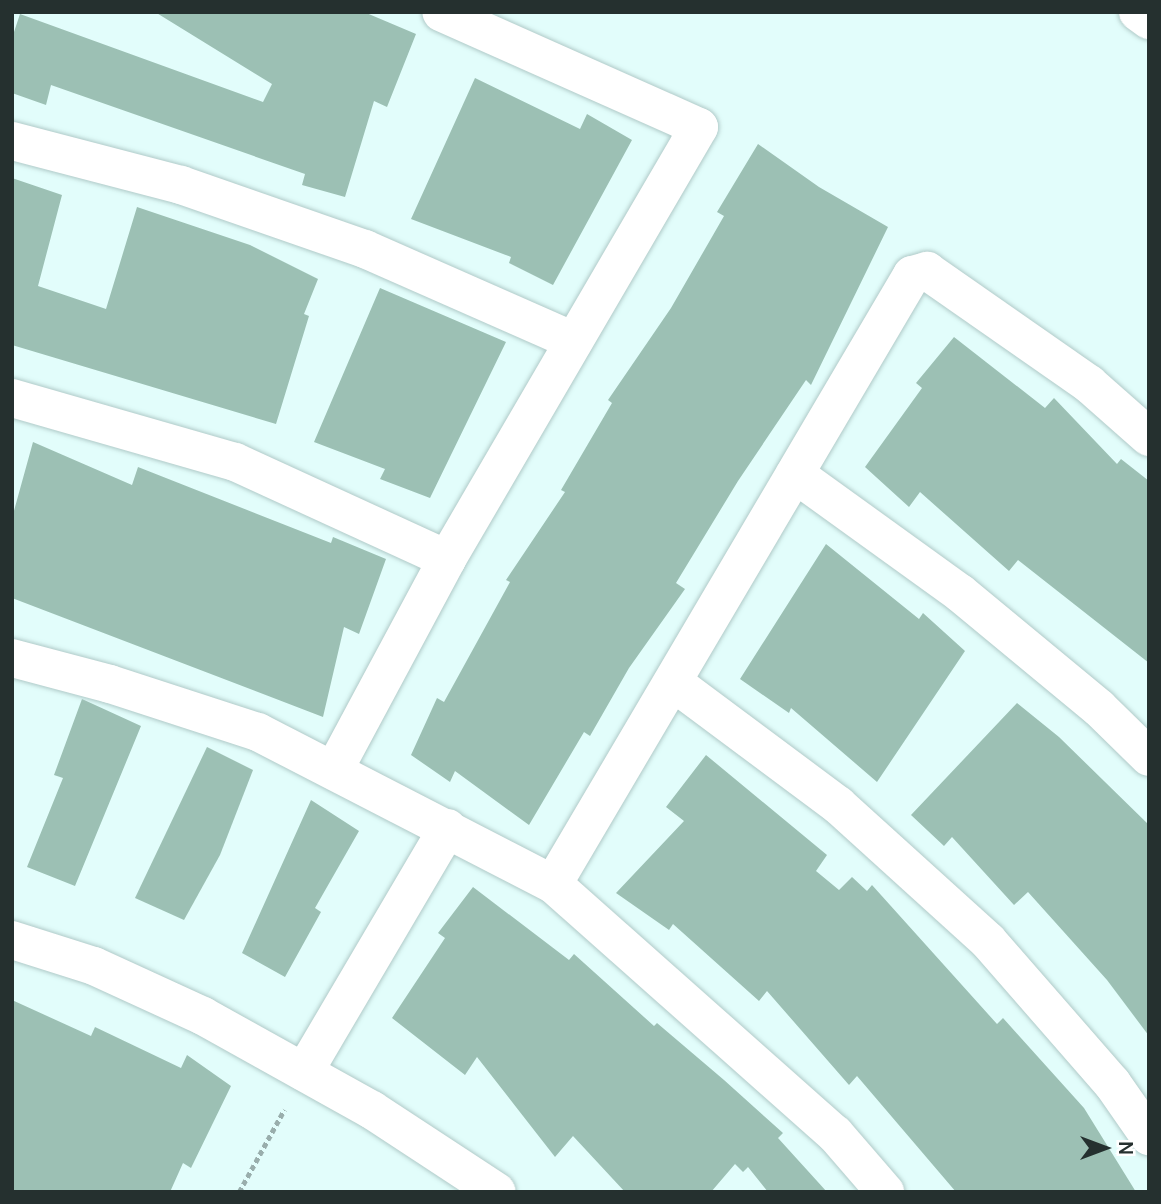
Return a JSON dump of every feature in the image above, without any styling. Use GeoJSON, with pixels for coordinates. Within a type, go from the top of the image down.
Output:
{"type":"FeatureCollection","features":[{"type":"Feature","properties":{"kind":"main road"},"geometry":{"type":"LineString","coordinates":[[334,770],[447,559],[699,127],[441,12]]}},
{"type":"Feature","properties":{"kind":"main road"},"geometry":{"type":"LineString","coordinates":[[1138,12],[1149,20]]}},
{"type":"Feature","properties":{"kind":"main road"},"geometry":{"type":"LineString","coordinates":[[12,141],[181,185],[365,249],[574,341]]}},
{"type":"Feature","properties":{"kind":"main road"},"geometry":{"type":"LineString","coordinates":[[553,884],[912,275],[927,271],[1089,384],[1149,438]]}},
{"type":"Feature","properties":{"kind":"main road"},"geometry":{"type":"LineString","coordinates":[[12,398],[235,462],[447,559]]}},
{"type":"Feature","properties":{"kind":"main road"},"geometry":{"type":"LineString","coordinates":[[795,474],[960,593],[1099,708],[1149,757]]}},
{"type":"Feature","properties":{"kind":"main road"},"geometry":{"type":"LineString","coordinates":[[12,658],[110,684],[258,732],[553,884],[825,1125],[886,1192]]}},
{"type":"Feature","properties":{"kind":"main road"},"geometry":{"type":"LineString","coordinates":[[673,682],[838,805],[988,941],[1112,1083],[1149,1136]]}},
{"type":"Feature","properties":{"kind":"main road"},"geometry":{"type":"LineString","coordinates":[[304,1072],[448,828]]}},
{"type":"Feature","properties":{"kind":"main road"},"geometry":{"type":"LineString","coordinates":[[12,940],[106,972],[203,1016],[372,1110],[497,1192]]}},
{"type":"Feature","properties":{"kind":"path"},"geometry":{"type":"LineString","coordinates":[[239,1192],[304,1072]]}},
{"type":"Feature","properties":{"kind":"building"},"geometry":{"type":"Polygon","coordinates":[[[155,12],[364,12],[416,34],[387,107],[374,101],[345,197],[302,185],[305,174],[51,85],[46,105],[12,93],[12,38],[20,14],[263,102],[272,84],[155,12]]]}},
{"type":"Feature","properties":{"kind":"building"},"geometry":{"type":"Polygon","coordinates":[[[475,78],[580,129],[587,114],[632,140],[553,285],[509,263],[511,257],[411,219],[475,78]]]}},
{"type":"Feature","properties":{"kind":"building"},"geometry":{"type":"Polygon","coordinates":[[[758,144],[819,187],[888,227],[811,385],[806,380],[738,481],[676,583],[685,589],[629,668],[590,736],[584,732],[529,825],[455,771],[450,782],[411,755],[437,698],[444,702],[510,582],[506,580],[565,492],[561,490],[612,403],[608,400],[671,308],[724,216],[717,212],[758,144]]]}},
{"type":"Feature","properties":{"kind":"building"},"geometry":{"type":"Polygon","coordinates":[[[12,178],[62,195],[38,286],[106,309],[137,207],[250,245],[318,279],[304,314],[309,316],[276,424],[12,345],[12,178]]]}},
{"type":"Feature","properties":{"kind":"building"},"geometry":{"type":"Polygon","coordinates":[[[380,288],[506,342],[430,498],[380,479],[385,469],[314,442],[380,288]]]}},
{"type":"Feature","properties":{"kind":"building"},"geometry":{"type":"Polygon","coordinates":[[[954,337],[1045,408],[1054,398],[1117,464],[1121,459],[1149,481],[1149,663],[1018,560],[1009,571],[920,492],[909,507],[865,467],[922,388],[916,383],[954,337]]]}},
{"type":"Feature","properties":{"kind":"building"},"geometry":{"type":"Polygon","coordinates":[[[33,442],[132,485],[138,467],[331,543],[333,537],[386,559],[359,634],[344,627],[323,717],[12,598],[12,518],[33,442]]]}},
{"type":"Feature","properties":{"kind":"building"},"geometry":{"type":"Polygon","coordinates":[[[826,544],[919,619],[923,613],[965,651],[877,782],[791,708],[789,713],[740,679],[826,544]]]}},
{"type":"Feature","properties":{"kind":"building"},"geometry":{"type":"Polygon","coordinates":[[[82,699],[141,726],[75,886],[27,867],[63,778],[54,775],[82,699]]]}},
{"type":"Feature","properties":{"kind":"building"},"geometry":{"type":"Polygon","coordinates":[[[1017,703],[1059,737],[1149,825],[1149,1036],[1107,980],[1028,892],[1014,905],[952,837],[944,846],[911,815],[1017,703]]]}},
{"type":"Feature","properties":{"kind":"building"},"geometry":{"type":"Polygon","coordinates":[[[207,747],[253,770],[220,855],[184,920],[135,898],[207,747]]]}},
{"type":"Feature","properties":{"kind":"building"},"geometry":{"type":"Polygon","coordinates":[[[706,755],[827,855],[816,871],[839,890],[852,877],[867,891],[872,885],[997,1024],[1003,1018],[1084,1108],[1136,1192],[956,1192],[857,1076],[849,1085],[767,991],[759,1001],[673,924],[669,930],[616,893],[684,821],[666,807],[706,755]]]}},
{"type":"Feature","properties":{"kind":"building"},"geometry":{"type":"Polygon","coordinates":[[[311,800],[359,831],[315,908],[321,912],[285,977],[242,953],[311,800]]]}},
{"type":"Feature","properties":{"kind":"building"},"geometry":{"type":"Polygon","coordinates":[[[473,887],[569,960],[574,954],[654,1026],[657,1023],[724,1080],[783,1133],[778,1138],[827,1192],[768,1192],[748,1167],[743,1172],[735,1164],[711,1192],[625,1192],[573,1136],[555,1157],[477,1057],[465,1075],[392,1018],[445,938],[438,933],[473,887]]]}},
{"type":"Feature","properties":{"kind":"building"},"geometry":{"type":"Polygon","coordinates":[[[12,1000],[91,1036],[95,1027],[181,1068],[187,1055],[231,1086],[191,1168],[183,1163],[170,1192],[12,1192],[12,1000]]]}}]}
